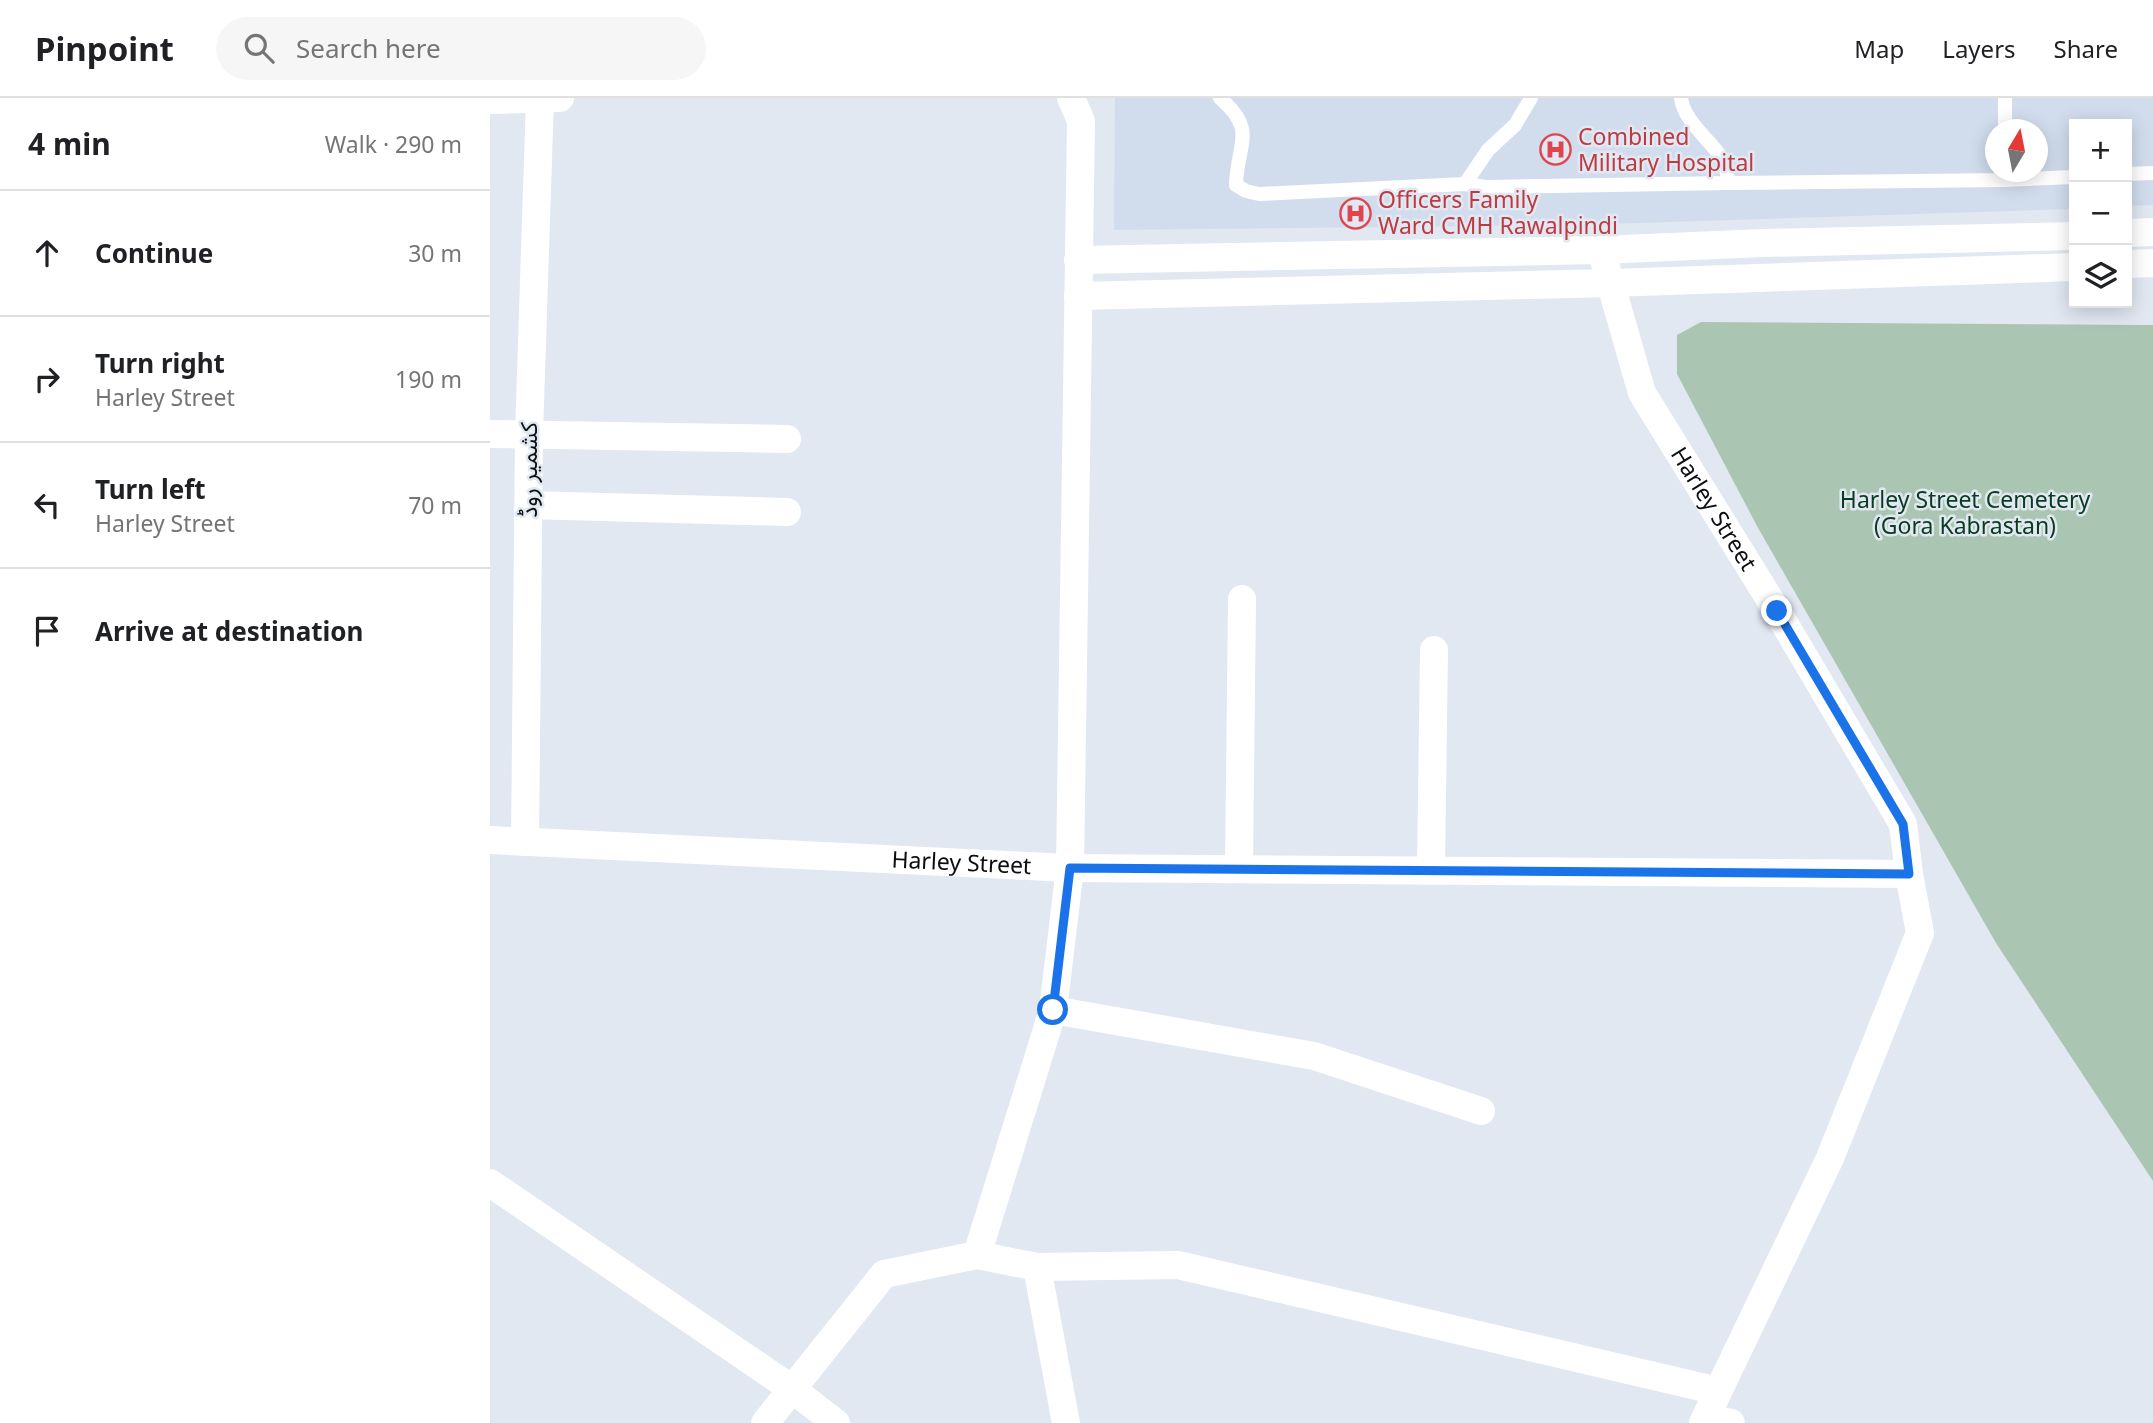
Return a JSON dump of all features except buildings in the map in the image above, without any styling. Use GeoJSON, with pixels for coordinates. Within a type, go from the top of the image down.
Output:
{"type":"FeatureCollection","features":[{"type":"Feature","properties":{"kind":"street","name":"کشمیر روڈ"},"geometry":{"type":"LineString","coordinates":[[525,842],[529,435],[540,98]]}},
{"type":"Feature","properties":{"kind":"street"},"geometry":{"type":"LineString","coordinates":[[490,100],[560,98]]}},
{"type":"Feature","properties":{"kind":"street"},"geometry":{"type":"LineString","coordinates":[[977,1255],[1053,1010],[1070,868],[1081,121],[1071,98]]}},
{"type":"Feature","properties":{"kind":"street"},"geometry":{"type":"LineString","coordinates":[[2132,233],[2153,232]]}},
{"type":"Feature","properties":{"kind":"street"},"geometry":{"type":"LineString","coordinates":[[1079,260],[1601,250],[1763,243],[2069,236]]}},
{"type":"Feature","properties":{"kind":"street","name":"Harley Street"},"geometry":{"type":"LineString","coordinates":[[490,840],[1070,868],[1909,874],[1903,824],[1770,600],[1642,393],[1601,250]]}},
{"type":"Feature","properties":{"kind":"street"},"geometry":{"type":"LineString","coordinates":[[2132,264],[2153,263]]}},
{"type":"Feature","properties":{"kind":"street"},"geometry":{"type":"LineString","coordinates":[[1078,296],[1611,283],[2069,267]]}},
{"type":"Feature","properties":{"kind":"street"},"geometry":{"type":"LineString","coordinates":[[490,434],[787,439]]}},
{"type":"Feature","properties":{"kind":"street"},"geometry":{"type":"LineString","coordinates":[[529,505],[788,512]]}},
{"type":"Feature","properties":{"kind":"street"},"geometry":{"type":"LineString","coordinates":[[1239,868],[1242,599]]}},
{"type":"Feature","properties":{"kind":"street"},"geometry":{"type":"LineString","coordinates":[[1431,870],[1434,650]]}},
{"type":"Feature","properties":{"kind":"street"},"geometry":{"type":"LineString","coordinates":[[1713,1421],[1718,1391],[1830,1158],[1920,933],[1909,874]]}},
{"type":"Feature","properties":{"kind":"street"},"geometry":{"type":"LineString","coordinates":[[1053,1010],[1314,1056],[1481,1111]]}},
{"type":"Feature","properties":{"kind":"street"},"geometry":{"type":"LineString","coordinates":[[490,1183],[792,1389],[836,1423]]}},
{"type":"Feature","properties":{"kind":"street"},"geometry":{"type":"LineString","coordinates":[[765,1423],[884,1274],[977,1255],[1037,1267],[1178,1265],[1718,1391]]}},
{"type":"Feature","properties":{"kind":"street"},"geometry":{"type":"LineString","coordinates":[[1037,1267],[1066,1423]]}},
{"type":"Feature","properties":{"kind":"lane"},"geometry":{"type":"LineString","coordinates":[[1220,98],[1242,122],[1244,134],[1236,184],[1246,191],[1259,194],[1465,184],[1486,187],[1985,177]]}},
{"type":"Feature","properties":{"kind":"lane"},"geometry":{"type":"LineString","coordinates":[[1465,184],[1488,150],[1515,125],[1531,98]]}},
{"type":"Feature","properties":{"kind":"lane"},"geometry":{"type":"LineString","coordinates":[[1681,98],[1681,104],[1697,128],[1723,159],[1729,183]]}},
{"type":"Feature","properties":{"kind":"lane"},"geometry":{"type":"LineString","coordinates":[[2005,98],[2005,119]]}},
{"type":"Feature","properties":{"kind":"lane"},"geometry":{"type":"LineString","coordinates":[[2132,174],[2153,173]]}},
{"type":"Feature","properties":{"kind":"lane"},"geometry":{"type":"LineString","coordinates":[[2048,177],[2069,177]]}},
{"type":"Feature","properties":{"kind":"shaded area","name":"Combined Military Hospital"},"geometry":{"type":"Polygon","coordinates":[[[1115,98],[2153,98],[2153,205],[2132,206],[2132,119],[2069,119],[2069,209],[1577,225],[1114,230],[1115,98]]]}},
{"type":"Feature","properties":{"kind":"green space","name":"Harley Street Cemetery (Gora Kabrastan)"},"geometry":{"type":"Polygon","coordinates":[[[1701,322],[2153,325],[2153,1181],[1996,943],[1757,526],[1677,374],[1677,335],[1701,322]]]}},
{"type":"Feature","properties":{"kind":"place","name":"Combined Military Hospital"},"geometry":{"type":"Point","coordinates":[1555,150]}},
{"type":"Feature","properties":{"kind":"place","name":"Officers Family Ward CMH Rawalpindi"},"geometry":{"type":"Point","coordinates":[1355,213]}},
{"type":"Feature","properties":{"kind":"route"},"geometry":{"type":"LineString","coordinates":[[1053,1010],[1070,868],[1909,874],[1903,824],[1777,611]]}}]}
